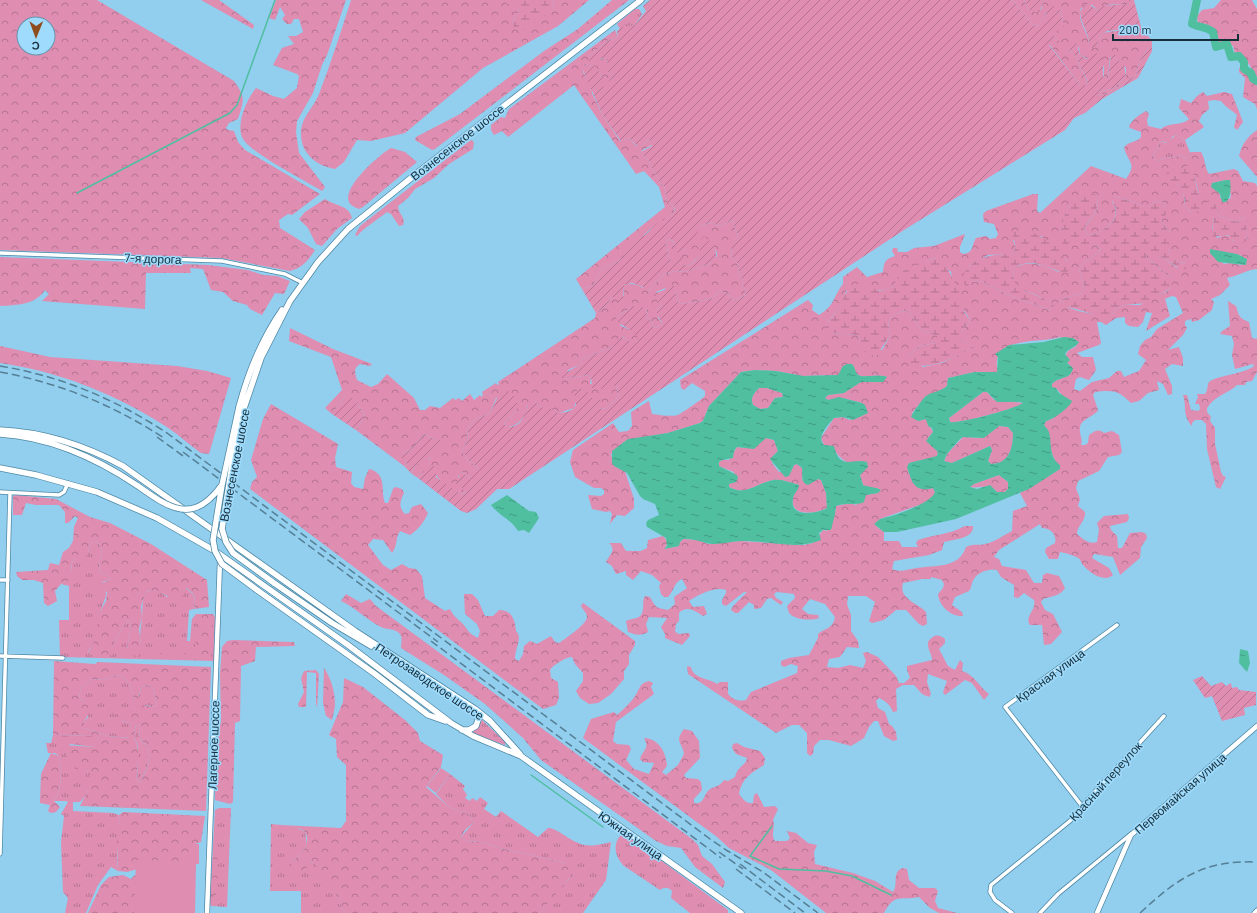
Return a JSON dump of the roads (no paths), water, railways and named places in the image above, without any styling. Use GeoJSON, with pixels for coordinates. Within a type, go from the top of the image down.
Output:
{"type":"FeatureCollection","features":[{"type":"Feature","properties":{"kind":"main road","name":"Вознесенское шоссе"},"geometry":{"type":"LineString","coordinates":[[451,723],[428,715],[375,674],[222,564],[215,551],[213,540],[222,484],[242,408],[261,358],[290,301],[332,245],[368,211],[641,0]]}},
{"type":"Feature","properties":{"kind":"main road","name":"Вознесенское шоссе"},"geometry":{"type":"LineString","coordinates":[[242,408],[222,529],[226,542],[233,552],[332,623],[403,664]]}},
{"type":"Feature","properties":{"kind":"main road","name":"Петрозаводское шоссе"},"geometry":{"type":"LineString","coordinates":[[0,430],[25,431],[68,441],[123,466],[403,664],[475,709],[490,721],[521,756]]}},
{"type":"Feature","properties":{"kind":"main road","name":"Вознесенское шоссе"},"geometry":{"type":"LineString","coordinates":[[0,434],[14,435],[72,451],[103,464],[170,507],[186,509],[198,507],[208,502],[222,484]]}},
{"type":"Feature","properties":{"kind":"main road","name":"Петрозаводское шоссе"},"geometry":{"type":"LineString","coordinates":[[0,468],[68,483],[97,492],[157,518],[220,554],[348,645],[460,729],[521,756]]}},
{"type":"Feature","properties":{"kind":"main road"},"geometry":{"type":"LineString","coordinates":[[460,729],[469,730],[476,726],[479,717],[475,709]]}},
{"type":"Feature","properties":{"kind":"main road","name":"Южная улица"},"geometry":{"type":"LineString","coordinates":[[521,756],[742,913]]}},
{"type":"Feature","properties":{"kind":"street","name":"7-я дорога"},"geometry":{"type":"LineString","coordinates":[[0,253],[222,261],[285,274],[303,282]]}},
{"type":"Feature","properties":{"kind":"street"},"geometry":{"type":"LineString","coordinates":[[0,492],[59,494],[64,492],[68,483]]}},
{"type":"Feature","properties":{"kind":"street"},"geometry":{"type":"LineString","coordinates":[[0,854],[2,737],[6,656],[10,493]]}},
{"type":"Feature","properties":{"kind":"street","name":"Лагерное шоссе"},"geometry":{"type":"LineString","coordinates":[[207,913],[220,554]]}},
{"type":"Feature","properties":{"kind":"street"},"geometry":{"type":"LineString","coordinates":[[220,577],[228,568],[239,568]]}},
{"type":"Feature","properties":{"kind":"street"},"geometry":{"type":"LineString","coordinates":[[0,580],[8,580]]}},
{"type":"Feature","properties":{"kind":"street","name":"Красная улица"},"geometry":{"type":"LineString","coordinates":[[1082,806],[1005,707],[1117,625]]}},
{"type":"Feature","properties":{"kind":"street"},"geometry":{"type":"LineString","coordinates":[[0,656],[63,658]]}},
{"type":"Feature","properties":{"kind":"street","name":"Красный переулок"},"geometry":{"type":"LineString","coordinates":[[1012,913],[995,900],[989,890],[994,881],[1076,816],[1082,806],[1164,716]]}},
{"type":"Feature","properties":{"kind":"street","name":"Первомайская улица"},"geometry":{"type":"LineString","coordinates":[[1097,913],[1127,842],[1138,828],[1257,726]]}},
{"type":"Feature","properties":{"kind":"street"},"geometry":{"type":"LineString","coordinates":[[1040,913],[1063,890],[1138,828]]}},
{"type":"Feature","properties":{"kind":"street"},"geometry":{"type":"LineString","coordinates":[[1254,913],[1257,910]]}},
{"type":"Feature","properties":{"kind":"water"},"geometry":{"type":"Polygon","coordinates":[[[1230,180],[1230,195],[1226,202],[1222,202],[1220,194],[1211,187],[1212,183],[1230,180]]]}},
{"type":"Feature","properties":{"kind":"water"},"geometry":{"type":"Polygon","coordinates":[[[1210,249],[1237,254],[1247,259],[1246,265],[1218,262],[1210,253],[1210,249]]]}},
{"type":"Feature","properties":{"kind":"water"},"geometry":{"type":"Polygon","coordinates":[[[1064,337],[1073,338],[1079,342],[1065,354],[1070,360],[1067,363],[1073,368],[1072,372],[1052,384],[1052,387],[1056,388],[1059,393],[1072,401],[1071,404],[1057,416],[1046,421],[1044,425],[1048,429],[1053,457],[1060,465],[1060,469],[1029,489],[956,519],[897,532],[884,532],[874,524],[880,519],[902,512],[927,501],[935,492],[933,488],[918,488],[912,482],[907,467],[909,463],[937,456],[938,452],[926,441],[933,432],[932,428],[928,426],[926,419],[918,421],[911,417],[925,397],[947,386],[948,378],[975,372],[997,372],[998,357],[995,354],[1009,345],[1044,342],[1064,337]],[[983,392],[949,418],[950,422],[964,421],[987,416],[1023,403],[997,402],[987,392],[983,392]],[[999,426],[984,438],[963,437],[947,454],[944,461],[952,463],[990,446],[992,450],[988,461],[991,464],[1002,461],[1006,458],[1011,449],[1013,439],[1013,433],[1008,427],[999,426]],[[999,475],[974,484],[970,487],[977,489],[990,485],[997,492],[1005,492],[1008,489],[1008,482],[999,475]]]}},
{"type":"Feature","properties":{"kind":"water"},"geometry":{"type":"Polygon","coordinates":[[[852,364],[857,374],[860,376],[887,377],[883,382],[861,382],[844,393],[828,395],[825,398],[828,400],[839,397],[862,403],[865,405],[868,413],[853,420],[843,417],[834,418],[822,435],[822,442],[824,445],[834,446],[840,459],[844,461],[867,462],[868,467],[860,475],[863,485],[881,490],[878,493],[866,495],[864,502],[836,506],[831,530],[823,530],[819,533],[821,540],[811,543],[792,545],[741,541],[711,544],[683,539],[679,546],[664,549],[667,546],[666,538],[647,527],[646,523],[648,520],[659,515],[655,504],[643,499],[627,473],[614,466],[612,463],[612,451],[628,439],[668,433],[700,423],[703,421],[709,406],[741,372],[755,370],[776,371],[803,376],[838,375],[843,366],[852,364]],[[759,388],[754,394],[752,400],[753,405],[760,409],[768,408],[775,398],[783,397],[782,393],[767,388],[759,388]],[[766,438],[754,449],[737,447],[734,451],[733,458],[719,462],[719,466],[737,475],[738,478],[736,482],[729,484],[729,487],[735,490],[746,490],[768,481],[783,481],[799,485],[793,497],[793,505],[799,512],[811,513],[827,508],[826,493],[821,480],[818,479],[808,485],[805,484],[802,478],[802,468],[797,464],[794,465],[789,476],[785,477],[770,459],[778,451],[774,440],[766,438]]]}},
{"type":"Feature","properties":{"kind":"water"},"geometry":{"type":"Polygon","coordinates":[[[507,495],[529,511],[536,512],[539,518],[529,533],[524,530],[518,531],[512,523],[491,505],[507,495]]]}},
{"type":"Feature","properties":{"kind":"water"},"geometry":{"type":"Polygon","coordinates":[[[1240,649],[1248,651],[1250,663],[1247,672],[1239,663],[1240,649]]]}},
{"type":"Feature","properties":{"kind":"waterway"},"geometry":{"type":"LineString","coordinates":[[77,193],[230,113],[237,105],[275,0]]}},
{"type":"Feature","properties":{"kind":"waterway"},"geometry":{"type":"LineString","coordinates":[[1197,0],[1192,24],[1213,32],[1216,47],[1227,44],[1231,57],[1239,56],[1244,62],[1244,69],[1251,73],[1253,79],[1257,81]]}},
{"type":"Feature","properties":{"kind":"waterway"},"geometry":{"type":"LineString","coordinates":[[531,775],[603,827]]}},
{"type":"Feature","properties":{"kind":"waterway"},"geometry":{"type":"LineString","coordinates":[[772,826],[750,856],[779,869],[826,871],[852,876],[891,895]]}},
{"type":"Feature","properties":{"kind":"railway"},"geometry":{"type":"LineString","coordinates":[[0,366],[45,376],[87,390],[128,410],[167,433],[710,839],[763,872],[818,913]]}},
{"type":"Feature","properties":{"kind":"railway"},"geometry":{"type":"LineString","coordinates":[[0,372],[44,382],[85,397],[125,415],[164,438]]}},
{"type":"Feature","properties":{"kind":"railway"},"geometry":{"type":"LineString","coordinates":[[157,437],[186,458]]}},
{"type":"Feature","properties":{"kind":"railway"},"geometry":{"type":"LineString","coordinates":[[183,452],[438,642]]}},
{"type":"Feature","properties":{"kind":"railway"},"geometry":{"type":"LineString","coordinates":[[431,641],[721,858]]}},
{"type":"Feature","properties":{"kind":"railway"},"geometry":{"type":"LineString","coordinates":[[719,852],[743,869]]}},
{"type":"Feature","properties":{"kind":"railway"},"geometry":{"type":"LineString","coordinates":[[1140,913],[1167,890],[1192,874],[1221,864],[1257,862]]}},
{"type":"Feature","properties":{"kind":"railway"},"geometry":{"type":"LineString","coordinates":[[740,864],[805,913]]}},
{"type":"Feature","properties":{"kind":"railway"},"geometry":{"type":"LineString","coordinates":[[736,869],[795,913]]}}]}
